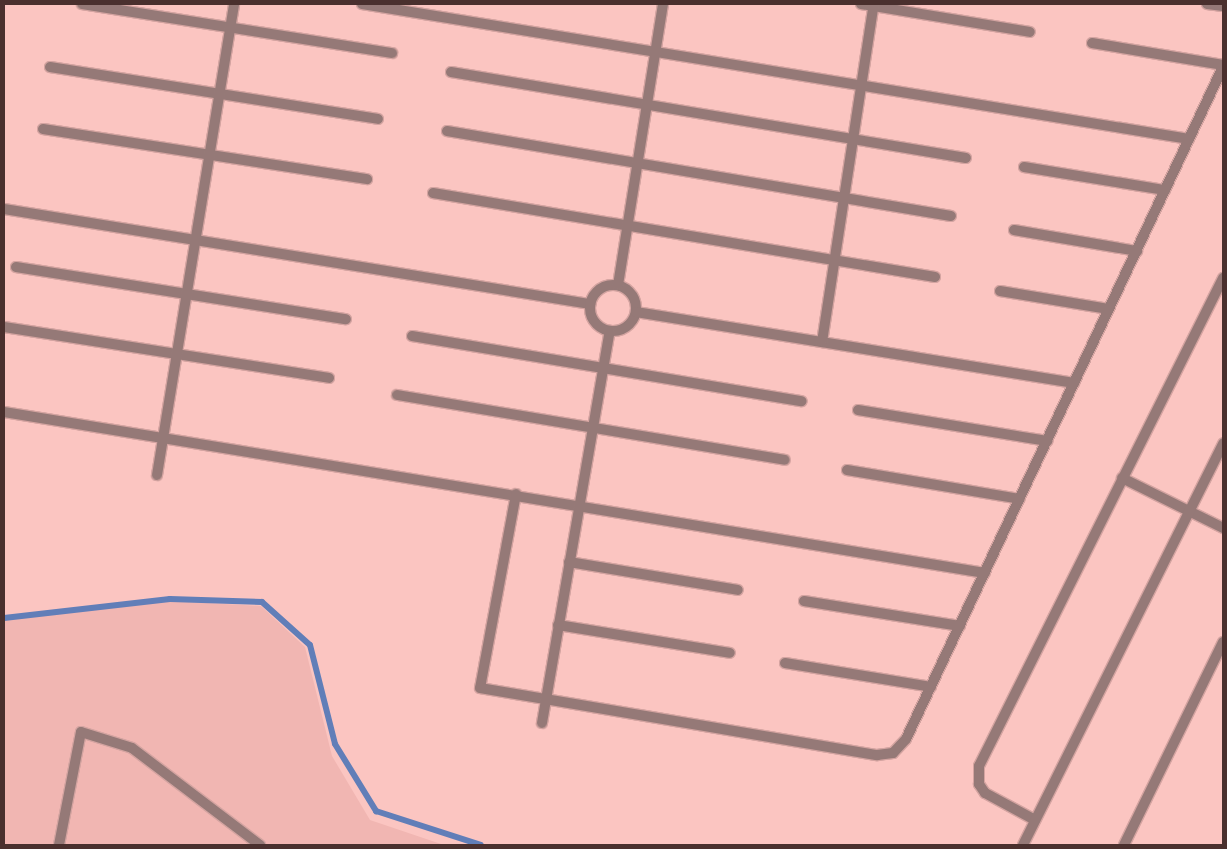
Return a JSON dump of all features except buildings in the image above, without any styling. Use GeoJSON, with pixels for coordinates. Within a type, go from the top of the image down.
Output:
{"type":"FeatureCollection","features":[{"type":"Feature","properties":{"kind":"street"},"geometry":{"type":"LineString","coordinates":[[82,4],[392,53]]}},
{"type":"Feature","properties":{"kind":"street"},"geometry":{"type":"LineString","coordinates":[[157,475],[234,4]]}},
{"type":"Feature","properties":{"kind":"street"},"geometry":{"type":"LineString","coordinates":[[362,4],[656,49],[1189,139]]}},
{"type":"Feature","properties":{"kind":"street"},"geometry":{"type":"LineString","coordinates":[[618,285],[663,4]]}},
{"type":"Feature","properties":{"kind":"street"},"geometry":{"type":"LineString","coordinates":[[861,4],[1030,32]]}},
{"type":"Feature","properties":{"kind":"street"},"geometry":{"type":"LineString","coordinates":[[1207,4],[1223,6]]}},
{"type":"Feature","properties":{"kind":"street"},"geometry":{"type":"LineString","coordinates":[[822,342],[874,5]]}},
{"type":"Feature","properties":{"kind":"street"},"geometry":{"type":"LineString","coordinates":[[516,494],[480,688],[885,756],[906,739],[1223,66],[1092,43]]}},
{"type":"Feature","properties":{"kind":"street"},"geometry":{"type":"LineString","coordinates":[[50,67],[378,119]]}},
{"type":"Feature","properties":{"kind":"street"},"geometry":{"type":"LineString","coordinates":[[451,72],[966,158]]}},
{"type":"Feature","properties":{"kind":"street"},"geometry":{"type":"LineString","coordinates":[[43,129],[367,179]]}},
{"type":"Feature","properties":{"kind":"street"},"geometry":{"type":"LineString","coordinates":[[447,131],[951,216]]}},
{"type":"Feature","properties":{"kind":"street"},"geometry":{"type":"LineString","coordinates":[[1024,167],[1165,190]]}},
{"type":"Feature","properties":{"kind":"street"},"geometry":{"type":"LineString","coordinates":[[432,193],[936,277]]}},
{"type":"Feature","properties":{"kind":"street"},"geometry":{"type":"LineString","coordinates":[[4,209],[590,304]]}},
{"type":"Feature","properties":{"kind":"street"},"geometry":{"type":"LineString","coordinates":[[1014,230],[1137,251]]}},
{"type":"Feature","properties":{"kind":"street"},"geometry":{"type":"LineString","coordinates":[[16,267],[346,319]]}},
{"type":"Feature","properties":{"kind":"street"},"geometry":{"type":"LineString","coordinates":[[1035,820],[985,793],[979,784],[978,766],[1223,278]]}},
{"type":"Feature","properties":{"kind":"street"},"geometry":{"type":"LineString","coordinates":[[618,285],[630,292],[636,312],[627,326],[610,331],[597,325],[590,304],[603,287],[618,285]]}},
{"type":"Feature","properties":{"kind":"street"},"geometry":{"type":"LineString","coordinates":[[1000,291],[1109,309]]}},
{"type":"Feature","properties":{"kind":"street"},"geometry":{"type":"LineString","coordinates":[[636,312],[1074,384]]}},
{"type":"Feature","properties":{"kind":"street"},"geometry":{"type":"LineString","coordinates":[[4,327],[329,378]]}},
{"type":"Feature","properties":{"kind":"street"},"geometry":{"type":"LineString","coordinates":[[542,723],[610,331]]}},
{"type":"Feature","properties":{"kind":"street"},"geometry":{"type":"LineString","coordinates":[[412,336],[802,401]]}},
{"type":"Feature","properties":{"kind":"street"},"geometry":{"type":"LineString","coordinates":[[397,395],[785,460]]}},
{"type":"Feature","properties":{"kind":"street"},"geometry":{"type":"LineString","coordinates":[[858,410],[1047,441]]}},
{"type":"Feature","properties":{"kind":"street"},"geometry":{"type":"LineString","coordinates":[[4,412],[579,504],[985,573]]}},
{"type":"Feature","properties":{"kind":"street"},"geometry":{"type":"LineString","coordinates":[[1023,845],[1223,443]]}},
{"type":"Feature","properties":{"kind":"street"},"geometry":{"type":"LineString","coordinates":[[848,470],[1020,499]]}},
{"type":"Feature","properties":{"kind":"street"},"geometry":{"type":"LineString","coordinates":[[1122,478],[1223,528]]}},
{"type":"Feature","properties":{"kind":"street"},"geometry":{"type":"LineString","coordinates":[[569,562],[738,590]]}},
{"type":"Feature","properties":{"kind":"street"},"geometry":{"type":"LineString","coordinates":[[804,601],[960,626]]}},
{"type":"Feature","properties":{"kind":"street"},"geometry":{"type":"LineString","coordinates":[[558,625],[730,653]]}},
{"type":"Feature","properties":{"kind":"street"},"geometry":{"type":"LineString","coordinates":[[1124,845],[1223,642]]}},
{"type":"Feature","properties":{"kind":"street"},"geometry":{"type":"LineString","coordinates":[[785,663],[931,687]]}},
{"type":"Feature","properties":{"kind":"street"},"geometry":{"type":"LineString","coordinates":[[59,845],[81,732],[132,748],[260,845]]}},
{"type":"Feature","properties":{"kind":"shaded area"},"geometry":{"type":"Polygon","coordinates":[[[171,601],[261,606],[305,647],[332,756],[370,820],[444,845],[4,845],[4,618],[171,601]]]}},
{"type":"Feature","properties":{"kind":"waterway"},"geometry":{"type":"LineString","coordinates":[[4,618],[170,599],[262,602],[310,645],[335,744],[376,811],[481,845]]}}]}
